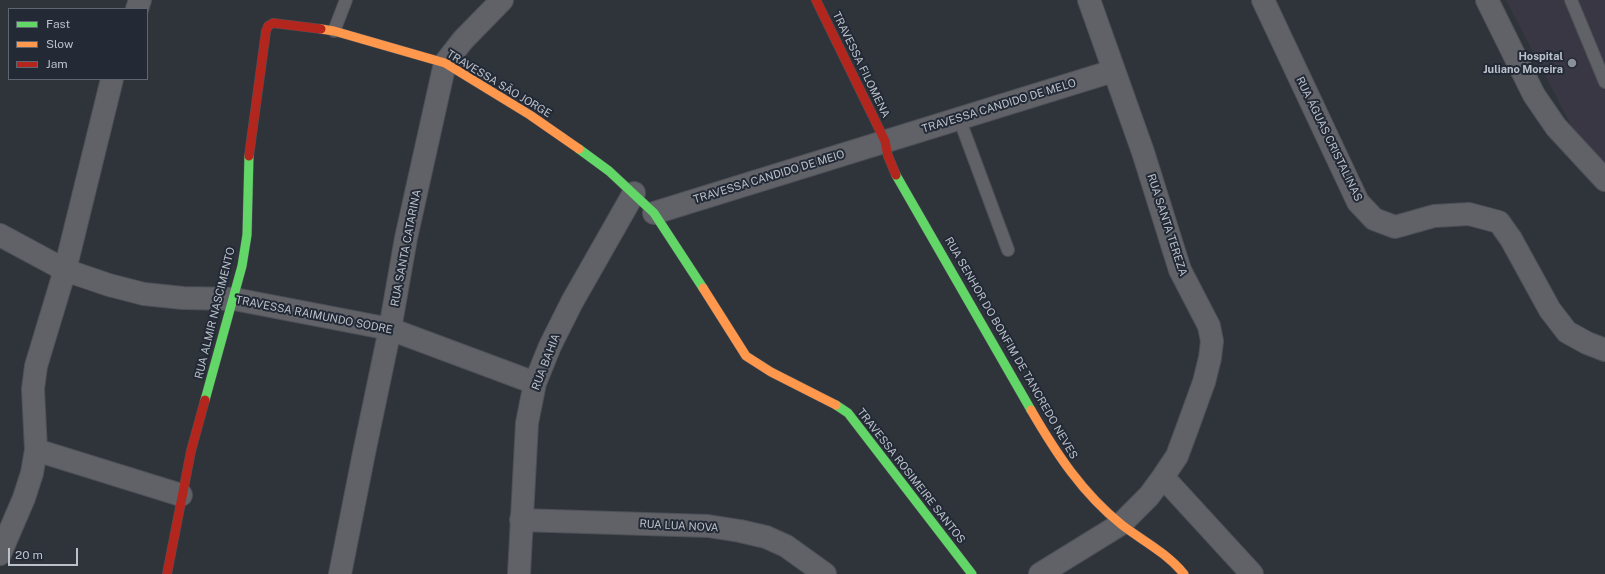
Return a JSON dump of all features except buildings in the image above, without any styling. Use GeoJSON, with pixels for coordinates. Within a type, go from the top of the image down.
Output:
{"type":"FeatureCollection","features":[{"type":"Feature","properties":{"kind":"street"},"geometry":{"type":"LineString","coordinates":[[445,64],[462,40],[502,0]]}},
{"type":"Feature","properties":{"kind":"street","name":"TRAVESSA FILOMENA"},"geometry":{"type":"LineString","coordinates":[[816,0],[885,141]]}},
{"type":"Feature","properties":{"kind":"street","name":"RUA SANTA TEREZA"},"geometry":{"type":"LineString","coordinates":[[1040,574],[1121,524],[1149,496],[1177,456],[1199,396],[1210,358],[1212,341],[1209,326],[1180,270],[1143,152],[1089,0]]}},
{"type":"Feature","properties":{"kind":"street","name":"RUA ÁGUAS CRISTALINAS"},"geometry":{"type":"LineString","coordinates":[[1263,0],[1358,202],[1374,219],[1395,227],[1434,216],[1468,214],[1499,222],[1511,240],[1550,310],[1567,332],[1605,350]]}},
{"type":"Feature","properties":{"kind":"street"},"geometry":{"type":"LineString","coordinates":[[1487,0],[1534,95],[1556,127],[1605,180]]}},
{"type":"Feature","properties":{"kind":"street","name":"TRAVESSA SÃO JORGE"},"geometry":{"type":"LineString","coordinates":[[266,31],[268,26],[273,23],[334,31],[445,64],[530,115],[609,171],[634,193]]}},
{"type":"Feature","properties":{"kind":"street","name":"RUA ALMIR NASCIMENTO"},"geometry":{"type":"LineString","coordinates":[[167,574],[181,495],[191,451],[234,300],[242,266],[247,235],[248,167],[266,31]]}},
{"type":"Feature","properties":{"kind":"street","name":"RUA SANTA CATARINA"},"geometry":{"type":"LineString","coordinates":[[340,574],[390,329],[406,238],[445,64]]}},
{"type":"Feature","properties":{"kind":"street","name":"TRAVESSA CANDIDO DE MELO"},"geometry":{"type":"LineString","coordinates":[[885,141],[1113,71]]}},
{"type":"Feature","properties":{"kind":"street"},"geometry":{"type":"LineString","coordinates":[[0,554],[24,498],[32,473],[36,450],[32,389],[36,366],[65,270],[112,80]]}},
{"type":"Feature","properties":{"kind":"street","name":"TRAVESSA CANDIDO DE MEIO"},"geometry":{"type":"LineString","coordinates":[[654,214],[885,141]]}},
{"type":"Feature","properties":{"kind":"street","name":"RUA SENHOR DO BONFIM DE TANCREDO NEVES"},"geometry":{"type":"LineString","coordinates":[[885,141],[888,156],[896,176],[1053,448],[1079,484],[1121,524],[1174,570]]}},
{"type":"Feature","properties":{"kind":"street","name":"TRAVESSA ROSIMEIRE SANTOS"},"geometry":{"type":"LineString","coordinates":[[634,193],[654,214],[746,356],[762,368],[780,378],[818,394],[833,402],[848,413],[972,574]]}},
{"type":"Feature","properties":{"kind":"street","name":"RUA BAHIA"},"geometry":{"type":"LineString","coordinates":[[519,574],[527,423],[535,383],[550,346],[572,302],[634,193]]}},
{"type":"Feature","properties":{"kind":"street","name":"TRAVESSA RAIMUNDO SODRE"},"geometry":{"type":"LineString","coordinates":[[0,235],[65,270],[110,285],[144,294],[183,298],[234,300],[390,329],[535,383]]}},
{"type":"Feature","properties":{"kind":"street"},"geometry":{"type":"LineString","coordinates":[[36,450],[181,495]]}},
{"type":"Feature","properties":{"kind":"street"},"geometry":{"type":"LineString","coordinates":[[1163,477],[1252,574]]}},
{"type":"Feature","properties":{"kind":"street","name":"RUA LUA NOVA"},"geometry":{"type":"LineString","coordinates":[[522,520],[708,526],[740,531],[766,537],[786,546],[824,574]]}},
{"type":"Feature","properties":{"kind":"lane"},"geometry":{"type":"LineString","coordinates":[[334,31],[346,0]]}},
{"type":"Feature","properties":{"kind":"lane"},"geometry":{"type":"LineString","coordinates":[[1571,0],[1605,82]]}},
{"type":"Feature","properties":{"kind":"lane"},"geometry":{"type":"LineString","coordinates":[[959,118],[1008,250]]}},
{"type":"Feature","properties":{"kind":"shaded area","name":"Hospital Juliano Moreira"},"geometry":{"type":"Polygon","coordinates":[[[1506,0],[1605,0],[1605,164],[1572,127],[1506,0]]]}},
{"type":"Feature","properties":{"kind":"traffic: fast"},"geometry":{"type":"LineString","coordinates":[[579,149],[609,171],[654,213],[703,288]]}},
{"type":"Feature","properties":{"kind":"traffic: fast"},"geometry":{"type":"LineString","coordinates":[[205,400],[242,266],[247,235],[249,156]]}},
{"type":"Feature","properties":{"kind":"traffic: fast"},"geometry":{"type":"LineString","coordinates":[[896,175],[1031,410]]}},
{"type":"Feature","properties":{"kind":"traffic: fast"},"geometry":{"type":"LineString","coordinates":[[836,405],[848,413],[972,574]]}},
{"type":"Feature","properties":{"kind":"traffic: slow"},"geometry":{"type":"LineString","coordinates":[[321,29],[334,31],[445,63],[530,115],[579,149]]}},
{"type":"Feature","properties":{"kind":"traffic: slow"},"geometry":{"type":"LineString","coordinates":[[703,288],[746,356],[771,372],[836,405]]}},
{"type":"Feature","properties":{"kind":"traffic: slow"},"geometry":{"type":"LineString","coordinates":[[1031,410],[1060,457],[1094,500],[1122,525],[1170,560],[1184,574]]}},
{"type":"Feature","properties":{"kind":"traffic: jam"},"geometry":{"type":"LineString","coordinates":[[816,0],[885,141],[888,156],[896,175]]}},
{"type":"Feature","properties":{"kind":"traffic: jam"},"geometry":{"type":"LineString","coordinates":[[249,156],[266,31],[268,26],[273,23],[321,29]]}},
{"type":"Feature","properties":{"kind":"traffic: jam"},"geometry":{"type":"LineString","coordinates":[[167,574],[191,451],[205,400]]}},
{"type":"Feature","properties":{"kind":"place","name":"Hospital Juliano Moreira"},"geometry":{"type":"Point","coordinates":[1572,63]}}]}
